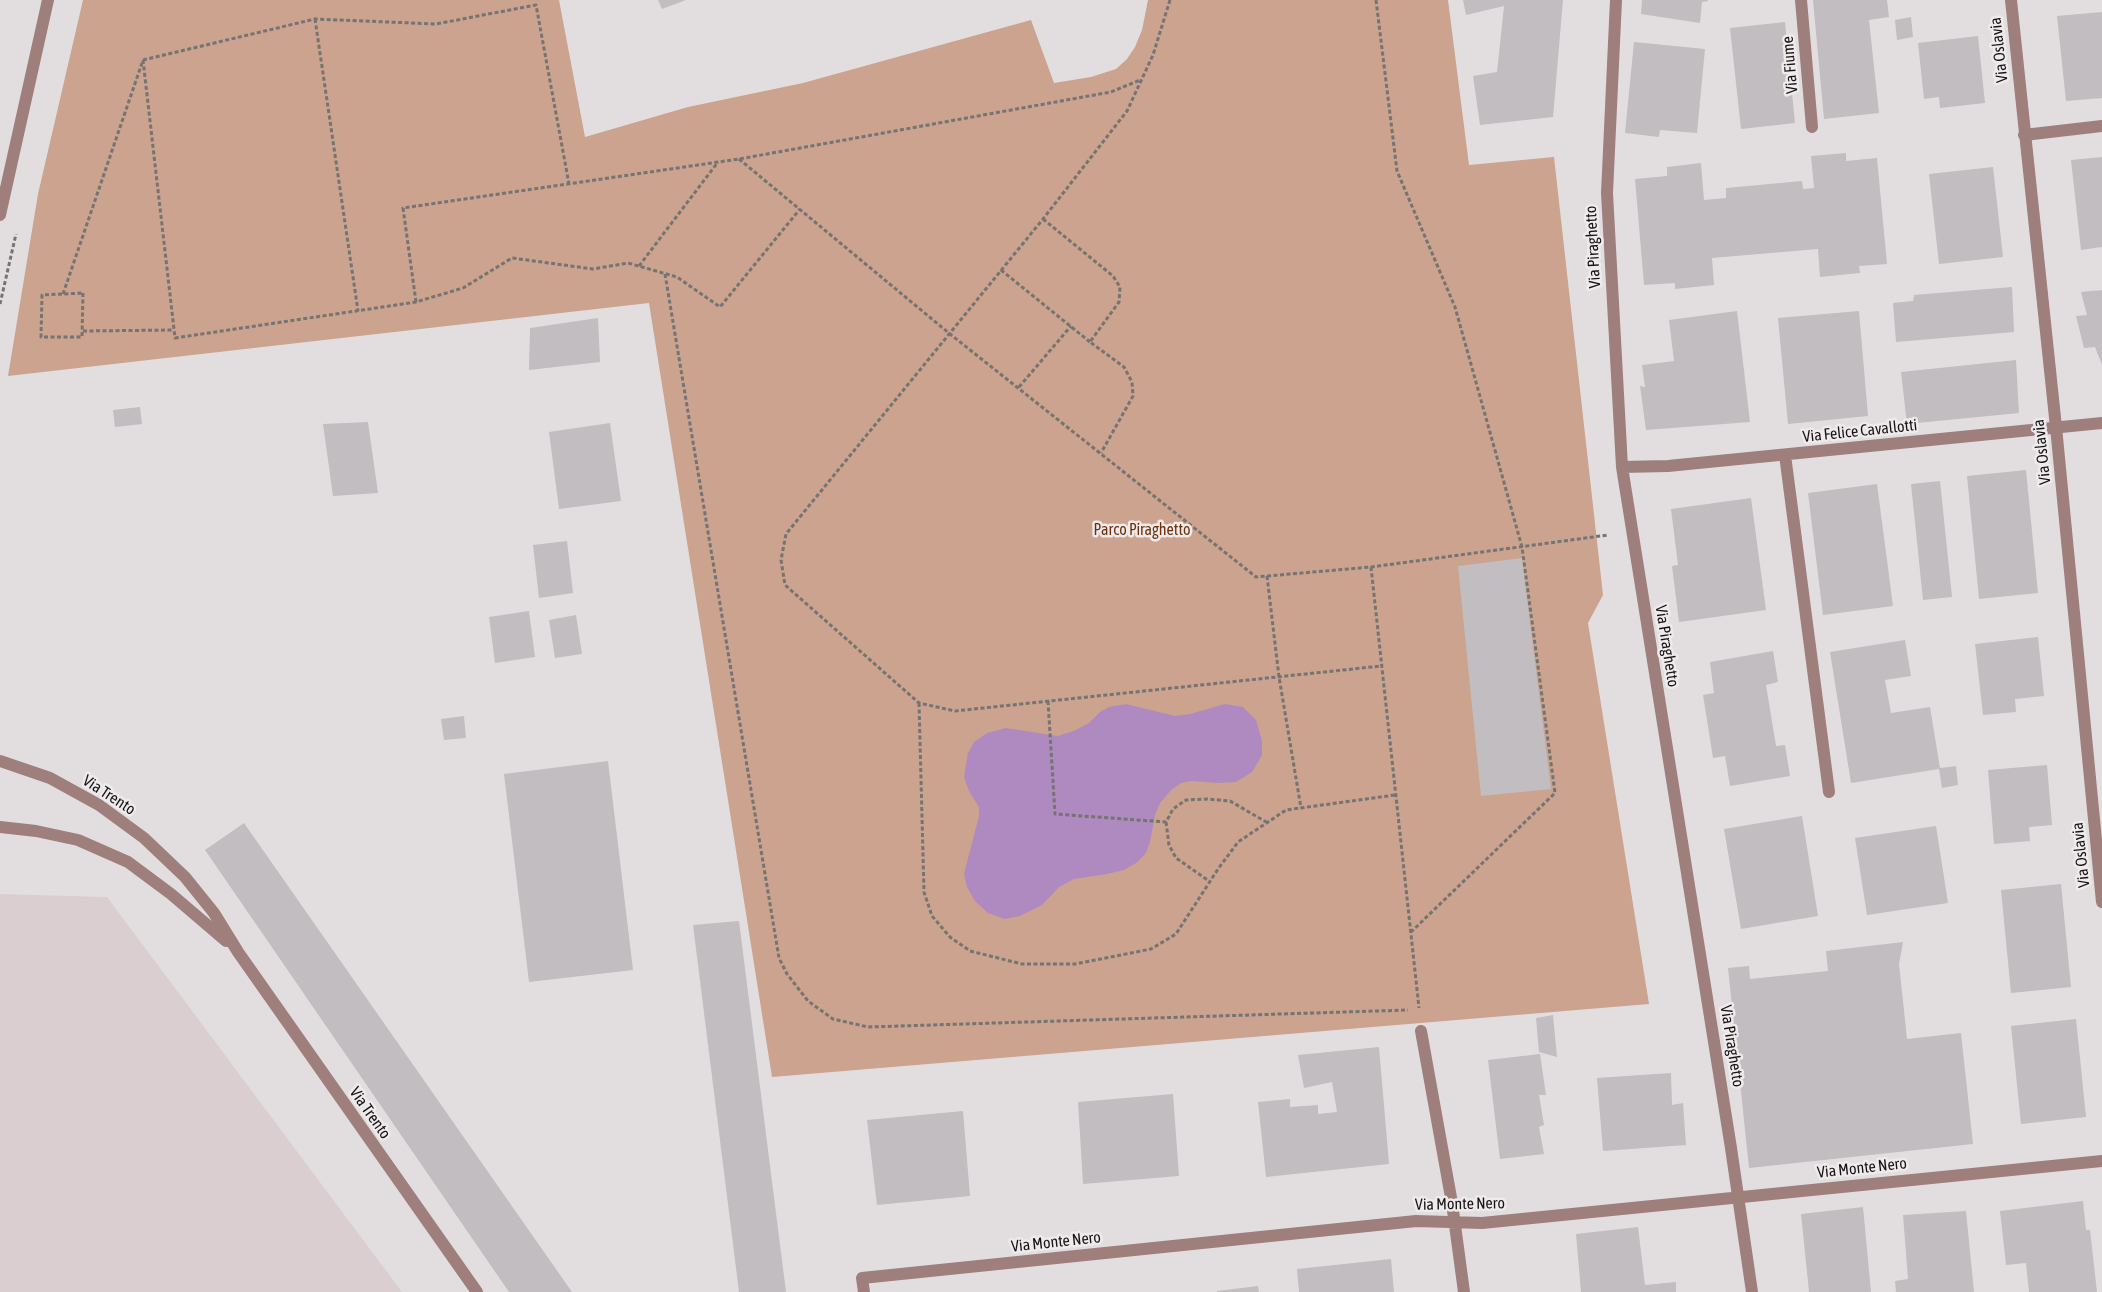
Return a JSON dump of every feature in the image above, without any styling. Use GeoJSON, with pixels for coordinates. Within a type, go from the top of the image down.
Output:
{"type":"FeatureCollection","features":[{"type":"Feature","properties":{"kind":"street"},"geometry":{"type":"LineString","coordinates":[[0,215],[48,0]]}},
{"type":"Feature","properties":{"kind":"street","name":"Via Piraghetto"},"geometry":{"type":"LineString","coordinates":[[1616,0],[1606,194],[1622,468],[1732,1148],[1752,1292]]}},
{"type":"Feature","properties":{"kind":"street","name":"Via Fiume"},"geometry":{"type":"LineString","coordinates":[[1801,0],[1812,126]]}},
{"type":"Feature","properties":{"kind":"street","name":"Via Oslavia"},"geometry":{"type":"LineString","coordinates":[[2011,0],[2056,427],[2102,902]]}},
{"type":"Feature","properties":{"kind":"street"},"geometry":{"type":"LineString","coordinates":[[2024,134],[2102,126]]}},
{"type":"Feature","properties":{"kind":"street","name":"Via Felice Cavallotti"},"geometry":{"type":"LineString","coordinates":[[1622,468],[1668,466],[2102,423]]}},
{"type":"Feature","properties":{"kind":"street"},"geometry":{"type":"LineString","coordinates":[[1785,455],[1829,792]]}},
{"type":"Feature","properties":{"kind":"street","name":"Via Trento"},"geometry":{"type":"LineString","coordinates":[[0,761],[58,782],[99,805],[144,838],[185,877],[214,913],[238,952],[477,1292]]}},
{"type":"Feature","properties":{"kind":"street","name":"Via Trento"},"geometry":{"type":"LineString","coordinates":[[0,827],[36,831],[78,840],[128,862],[205,921],[238,952]]}},
{"type":"Feature","properties":{"kind":"street"},"geometry":{"type":"LineString","coordinates":[[1421,1031],[1455,1222],[1464,1292]]}},
{"type":"Feature","properties":{"kind":"street","name":"Via Monte Nero"},"geometry":{"type":"LineString","coordinates":[[864,1292],[862,1278],[1416,1220],[1482,1223],[2102,1161]]}},
{"type":"Feature","properties":{"kind":"path"},"geometry":{"type":"LineString","coordinates":[[1170,0],[1153,55],[1140,80],[1128,111],[1002,270],[786,534],[780,560],[786,585],[919,703],[955,711],[1381,666]]}},
{"type":"Feature","properties":{"kind":"path"},"geometry":{"type":"LineString","coordinates":[[1376,0],[1397,171],[1455,307],[1522,547],[1555,793],[1410,933]]}},
{"type":"Feature","properties":{"kind":"path"},"geometry":{"type":"LineString","coordinates":[[143,60],[314,19],[436,24],[536,5],[569,184]]}},
{"type":"Feature","properties":{"kind":"path"},"geometry":{"type":"LineString","coordinates":[[314,19],[358,310]]}},
{"type":"Feature","properties":{"kind":"path"},"geometry":{"type":"LineString","coordinates":[[63,294],[143,60]]}},
{"type":"Feature","properties":{"kind":"path"},"geometry":{"type":"LineString","coordinates":[[143,60],[175,338],[416,302],[463,288],[512,258],[593,269],[628,263],[677,277],[720,307],[800,209]]}},
{"type":"Feature","properties":{"kind":"path"},"geometry":{"type":"LineString","coordinates":[[416,302],[403,208],[739,159],[1111,92],[1140,80]]}},
{"type":"Feature","properties":{"kind":"path"},"geometry":{"type":"LineString","coordinates":[[739,159],[950,334],[1256,577],[1371,567],[1621,533],[1632,529]]}},
{"type":"Feature","properties":{"kind":"path"},"geometry":{"type":"LineString","coordinates":[[639,266],[718,162]]}},
{"type":"Feature","properties":{"kind":"path"},"geometry":{"type":"LineString","coordinates":[[1043,219],[1113,276],[1120,287],[1120,302],[1090,342]]}},
{"type":"Feature","properties":{"kind":"path"},"geometry":{"type":"LineString","coordinates":[[1002,270],[1090,342],[1124,367],[1132,382],[1133,396],[1101,453]]}},
{"type":"Feature","properties":{"kind":"path"},"geometry":{"type":"LineString","coordinates":[[665,274],[779,958],[786,974],[808,1001],[833,1018],[868,1027],[1419,1010]]}},
{"type":"Feature","properties":{"kind":"path"},"geometry":{"type":"LineString","coordinates":[[83,293],[83,331],[82,337],[41,337],[42,295],[83,293]]}},
{"type":"Feature","properties":{"kind":"path"},"geometry":{"type":"LineString","coordinates":[[1019,388],[1071,326]]}},
{"type":"Feature","properties":{"kind":"path"},"geometry":{"type":"LineString","coordinates":[[83,331],[174,330]]}},
{"type":"Feature","properties":{"kind":"path"},"geometry":{"type":"LineString","coordinates":[[1371,567],[1421,1031]]}},
{"type":"Feature","properties":{"kind":"path"},"geometry":{"type":"LineString","coordinates":[[1266,576],[1279,677],[1301,808]]}},
{"type":"Feature","properties":{"kind":"path"},"geometry":{"type":"LineString","coordinates":[[1048,701],[1055,814],[1166,822]]}},
{"type":"Feature","properties":{"kind":"path"},"geometry":{"type":"LineString","coordinates":[[919,703],[924,892],[932,916],[950,937],[970,951],[1022,964],[1066,964],[1151,949],[1176,934],[1209,881],[1238,842],[1286,810],[1395,795]]}},
{"type":"Feature","properties":{"kind":"path"},"geometry":{"type":"LineString","coordinates":[[1209,881],[1176,858],[1169,845],[1166,822],[1173,809],[1186,800],[1207,799],[1230,802],[1268,823]]}},
{"type":"Feature","properties":{"kind":"shaded area"},"geometry":{"type":"Polygon","coordinates":[[[1126,704],[1175,716],[1190,714],[1225,704],[1243,707],[1256,720],[1262,741],[1262,755],[1252,772],[1236,782],[1192,781],[1181,783],[1171,790],[1160,803],[1155,815],[1146,853],[1136,863],[1124,870],[1074,879],[1059,887],[1042,905],[1020,916],[1005,919],[988,913],[975,901],[967,887],[964,874],[979,816],[979,807],[969,791],[964,777],[968,753],[974,742],[987,733],[1006,728],[1058,736],[1089,723],[1100,712],[1109,707],[1126,704]]]}},
{"type":"Feature","properties":{"kind":"shaded area"},"geometry":{"type":"Polygon","coordinates":[[[0,894],[107,897],[402,1292],[0,1292],[0,894]]]}},
{"type":"Feature","properties":{"kind":"green space","name":"Parco Piraghetto"},"geometry":{"type":"Polygon","coordinates":[[[83,0],[559,0],[585,137],[688,107],[803,83],[1031,20],[1054,83],[1091,77],[1116,69],[1127,59],[1135,47],[1142,30],[1148,0],[1448,0],[1469,165],[1554,157],[1603,595],[1588,623],[1649,1004],[772,1077],[649,303],[8,376],[38,194],[83,0]]]}},
{"type":"Feature","properties":{"kind":"building"},"geometry":{"type":"Polygon","coordinates":[[[658,0],[686,0],[662,9],[658,0]]]}},
{"type":"Feature","properties":{"kind":"building"},"geometry":{"type":"Polygon","coordinates":[[[1463,0],[1563,0],[1553,117],[1480,125],[1473,76],[1497,72],[1504,6],[1466,15],[1463,0]]]}},
{"type":"Feature","properties":{"kind":"building"},"geometry":{"type":"Polygon","coordinates":[[[1642,0],[1708,1],[1702,2],[1700,23],[1641,14],[1642,0]]]}},
{"type":"Feature","properties":{"kind":"building"},"geometry":{"type":"Polygon","coordinates":[[[1813,0],[1887,0],[1889,17],[1869,20],[1879,113],[1824,119],[1813,0]]]}},
{"type":"Feature","properties":{"kind":"building"},"geometry":{"type":"Polygon","coordinates":[[[2102,12],[2102,98],[2066,101],[2057,16],[2102,12]]]}},
{"type":"Feature","properties":{"kind":"building"},"geometry":{"type":"Polygon","coordinates":[[[1911,17],[1913,37],[1897,40],[1895,20],[1911,17]]]}},
{"type":"Feature","properties":{"kind":"building"},"geometry":{"type":"Polygon","coordinates":[[[1785,22],[1795,123],[1741,129],[1730,28],[1785,22]]]}},
{"type":"Feature","properties":{"kind":"building"},"geometry":{"type":"Polygon","coordinates":[[[1978,36],[1985,103],[1940,108],[1939,97],[1924,99],[1918,43],[1978,36]]]}},
{"type":"Feature","properties":{"kind":"building"},"geometry":{"type":"Polygon","coordinates":[[[1634,42],[1705,49],[1697,133],[1660,130],[1659,137],[1625,133],[1634,42]]]}},
{"type":"Feature","properties":{"kind":"building"},"geometry":{"type":"Polygon","coordinates":[[[1846,153],[1846,161],[1877,158],[1887,264],[1859,266],[1860,273],[1820,277],[1818,249],[1712,258],[1714,285],[1675,289],[1675,283],[1644,285],[1635,179],[1667,176],[1667,167],[1701,163],[1704,200],[1726,198],[1726,188],[1802,181],[1803,189],[1814,188],[1811,156],[1846,153]]]}},
{"type":"Feature","properties":{"kind":"building"},"geometry":{"type":"Polygon","coordinates":[[[2102,157],[2102,247],[2081,250],[2071,160],[2102,157]]]}},
{"type":"Feature","properties":{"kind":"building"},"geometry":{"type":"Polygon","coordinates":[[[1993,167],[2003,257],[1939,264],[1929,174],[1993,167]]]}},
{"type":"Feature","properties":{"kind":"building"},"geometry":{"type":"Polygon","coordinates":[[[2012,287],[2014,332],[1896,342],[1893,303],[1913,301],[1914,295],[2012,287]]]}},
{"type":"Feature","properties":{"kind":"building"},"geometry":{"type":"Polygon","coordinates":[[[2102,290],[2102,365],[2095,347],[2084,348],[2076,316],[2087,315],[2081,292],[2102,290]]]}},
{"type":"Feature","properties":{"kind":"building"},"geometry":{"type":"Polygon","coordinates":[[[1737,311],[1750,422],[1646,430],[1640,386],[1645,387],[1642,365],[1674,361],[1669,320],[1737,311]]]}},
{"type":"Feature","properties":{"kind":"building"},"geometry":{"type":"Polygon","coordinates":[[[1859,311],[1868,416],[1788,424],[1778,318],[1859,311]]]}},
{"type":"Feature","properties":{"kind":"building"},"geometry":{"type":"Polygon","coordinates":[[[598,318],[600,362],[529,370],[530,328],[598,318]]]}},
{"type":"Feature","properties":{"kind":"building"},"geometry":{"type":"Polygon","coordinates":[[[2016,360],[2019,413],[1907,424],[1901,372],[2016,360]]]}},
{"type":"Feature","properties":{"kind":"building"},"geometry":{"type":"Polygon","coordinates":[[[140,407],[142,424],[115,427],[113,410],[140,407]]]}},
{"type":"Feature","properties":{"kind":"building"},"geometry":{"type":"Polygon","coordinates":[[[368,422],[378,493],[333,496],[323,424],[368,422]]]}},
{"type":"Feature","properties":{"kind":"building"},"geometry":{"type":"Polygon","coordinates":[[[610,423],[621,501],[559,509],[549,432],[610,423]]]}},
{"type":"Feature","properties":{"kind":"building"},"geometry":{"type":"Polygon","coordinates":[[[2026,470],[2038,593],[1979,599],[1967,476],[2026,470]]]}},
{"type":"Feature","properties":{"kind":"building"},"geometry":{"type":"Polygon","coordinates":[[[1940,481],[1952,597],[1923,600],[1911,484],[1940,481]]]}},
{"type":"Feature","properties":{"kind":"building"},"geometry":{"type":"Polygon","coordinates":[[[1877,484],[1893,606],[1823,615],[1808,493],[1877,484]]]}},
{"type":"Feature","properties":{"kind":"building"},"geometry":{"type":"Polygon","coordinates":[[[1751,498],[1766,610],[1679,622],[1672,566],[1678,565],[1671,509],[1751,498]]]}},
{"type":"Feature","properties":{"kind":"building"},"geometry":{"type":"Polygon","coordinates":[[[567,541],[573,593],[539,598],[533,545],[567,541]]]}},
{"type":"Feature","properties":{"kind":"building"},"geometry":{"type":"Polygon","coordinates":[[[1522,558],[1551,789],[1481,796],[1458,566],[1522,558]]]}},
{"type":"Feature","properties":{"kind":"building"},"geometry":{"type":"Polygon","coordinates":[[[529,611],[535,657],[495,663],[489,617],[529,611]]]}},
{"type":"Feature","properties":{"kind":"building"},"geometry":{"type":"Polygon","coordinates":[[[576,615],[582,654],[555,658],[549,620],[576,615]]]}},
{"type":"Feature","properties":{"kind":"building"},"geometry":{"type":"Polygon","coordinates":[[[2038,637],[2044,696],[2015,699],[2016,712],[1983,715],[1975,644],[2038,637]]]}},
{"type":"Feature","properties":{"kind":"building"},"geometry":{"type":"Polygon","coordinates":[[[1905,640],[1911,676],[1885,680],[1891,713],[1930,707],[1940,768],[1956,766],[1958,785],[1942,788],[1939,769],[1851,783],[1830,652],[1905,640]]]}},
{"type":"Feature","properties":{"kind":"building"},"geometry":{"type":"Polygon","coordinates":[[[1773,651],[1778,682],[1766,685],[1776,746],[1785,745],[1790,776],[1730,786],[1725,756],[1713,758],[1703,695],[1714,693],[1710,662],[1773,651]]]}},
{"type":"Feature","properties":{"kind":"building"},"geometry":{"type":"Polygon","coordinates":[[[464,716],[466,738],[444,740],[441,719],[464,716]]]}},
{"type":"Feature","properties":{"kind":"building"},"geometry":{"type":"Polygon","coordinates":[[[608,761],[633,970],[529,982],[504,774],[608,761]]]}},
{"type":"Feature","properties":{"kind":"building"},"geometry":{"type":"Polygon","coordinates":[[[2047,765],[2052,825],[2029,827],[2030,841],[1994,844],[1988,770],[2047,765]]]}},
{"type":"Feature","properties":{"kind":"building"},"geometry":{"type":"Polygon","coordinates":[[[1802,816],[1818,916],[1741,929],[1724,829],[1802,816]]]}},
{"type":"Feature","properties":{"kind":"building"},"geometry":{"type":"Polygon","coordinates":[[[244,823],[572,1292],[509,1292],[205,850],[244,823]]]}},
{"type":"Feature","properties":{"kind":"building"},"geometry":{"type":"Polygon","coordinates":[[[1936,826],[1948,903],[1867,915],[1855,838],[1936,826]]]}},
{"type":"Feature","properties":{"kind":"building"},"geometry":{"type":"Polygon","coordinates":[[[2061,884],[2071,987],[2011,993],[2001,890],[2061,884]]]}},
{"type":"Feature","properties":{"kind":"building"},"geometry":{"type":"Polygon","coordinates":[[[739,921],[786,1292],[739,1292],[693,925],[739,921]]]}},
{"type":"Feature","properties":{"kind":"building"},"geometry":{"type":"Polygon","coordinates":[[[1903,942],[1899,964],[1907,1039],[1961,1033],[1973,1144],[1749,1168],[1728,968],[1749,966],[1750,979],[1828,971],[1826,951],[1903,942]]]}},
{"type":"Feature","properties":{"kind":"building"},"geometry":{"type":"Polygon","coordinates":[[[1553,1015],[1557,1057],[1539,1052],[1536,1018],[1553,1015]]]}},
{"type":"Feature","properties":{"kind":"building"},"geometry":{"type":"Polygon","coordinates":[[[2076,1019],[2086,1117],[2021,1124],[2011,1026],[2076,1019]]]}},
{"type":"Feature","properties":{"kind":"building"},"geometry":{"type":"Polygon","coordinates":[[[1379,1047],[1389,1164],[1266,1177],[1258,1102],[1290,1099],[1290,1107],[1318,1105],[1318,1114],[1337,1112],[1332,1082],[1304,1088],[1298,1055],[1379,1047]]]}},
{"type":"Feature","properties":{"kind":"building"},"geometry":{"type":"Polygon","coordinates":[[[1540,1054],[1546,1095],[1539,1095],[1544,1125],[1539,1127],[1544,1154],[1500,1159],[1488,1060],[1540,1054]]]}},
{"type":"Feature","properties":{"kind":"building"},"geometry":{"type":"Polygon","coordinates":[[[1671,1073],[1672,1105],[1683,1103],[1686,1145],[1603,1151],[1597,1078],[1671,1073]]]}},
{"type":"Feature","properties":{"kind":"building"},"geometry":{"type":"Polygon","coordinates":[[[1173,1094],[1179,1176],[1083,1184],[1078,1102],[1173,1094]]]}},
{"type":"Feature","properties":{"kind":"building"},"geometry":{"type":"Polygon","coordinates":[[[963,1111],[970,1196],[877,1205],[867,1120],[963,1111]]]}},
{"type":"Feature","properties":{"kind":"building"},"geometry":{"type":"Polygon","coordinates":[[[2083,1201],[2086,1230],[2090,1230],[2097,1292],[2029,1292],[2026,1263],[2006,1265],[2000,1211],[2083,1201]]]}},
{"type":"Feature","properties":{"kind":"building"},"geometry":{"type":"Polygon","coordinates":[[[1863,1207],[1871,1292],[1809,1292],[1801,1214],[1863,1207]]]}},
{"type":"Feature","properties":{"kind":"building"},"geometry":{"type":"Polygon","coordinates":[[[1966,1211],[1974,1292],[1896,1292],[1895,1281],[1908,1279],[1903,1215],[1966,1211]]]}},
{"type":"Feature","properties":{"kind":"building"},"geometry":{"type":"Polygon","coordinates":[[[1638,1227],[1645,1285],[1676,1282],[1676,1292],[1581,1292],[1576,1234],[1638,1227]]]}},
{"type":"Feature","properties":{"kind":"building"},"geometry":{"type":"Polygon","coordinates":[[[1391,1259],[1394,1292],[1299,1292],[1297,1269],[1391,1259]]]}},
{"type":"Feature","properties":{"kind":"building"},"geometry":{"type":"Polygon","coordinates":[[[1258,1286],[1259,1292],[1217,1292],[1217,1291],[1258,1286]]]}}]}
